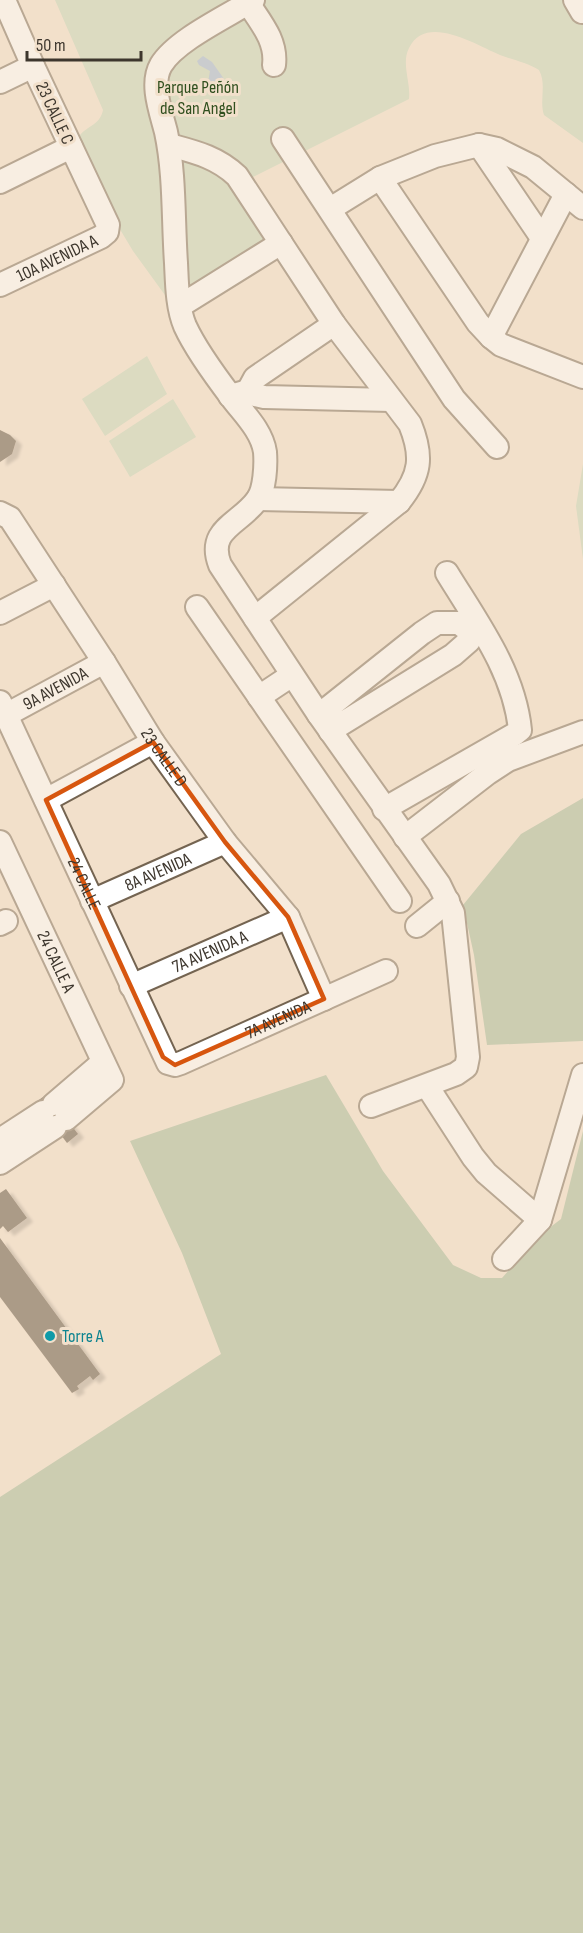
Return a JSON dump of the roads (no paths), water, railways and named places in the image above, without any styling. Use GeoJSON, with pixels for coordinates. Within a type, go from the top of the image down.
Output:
{"type":"FeatureCollection","features":[{"type":"Feature","properties":{"kind":"street","name":"23 CALLE C"},"geometry":{"type":"LineString","coordinates":[[4,0],[108,225]]}},
{"type":"Feature","properties":{"kind":"street"},"geometry":{"type":"LineString","coordinates":[[274,65],[273,42],[250,2],[170,52],[159,68],[158,103],[169,145],[177,287],[185,324],[194,342],[239,394],[264,448],[266,467],[258,499],[225,530],[217,541],[215,552],[220,565],[324,723],[439,884],[453,913],[468,1057],[466,1067],[456,1074],[427,1086],[371,1106]]}},
{"type":"Feature","properties":{"kind":"street"},"geometry":{"type":"LineString","coordinates":[[0,82],[33,66]]}},
{"type":"Feature","properties":{"kind":"street"},"geometry":{"type":"LineString","coordinates":[[283,139],[453,399],[497,447]]}},
{"type":"Feature","properties":{"kind":"street"},"geometry":{"type":"LineString","coordinates":[[169,145],[204,154],[225,165],[237,176],[334,324],[410,424],[420,456],[411,488],[399,502],[255,618]]}},
{"type":"Feature","properties":{"kind":"street"},"geometry":{"type":"LineString","coordinates":[[330,209],[380,178],[435,156],[479,145],[497,149],[533,167],[574,201],[542,238],[490,337]]}},
{"type":"Feature","properties":{"kind":"street"},"geometry":{"type":"LineString","coordinates":[[479,145],[542,238]]}},
{"type":"Feature","properties":{"kind":"street"},"geometry":{"type":"LineString","coordinates":[[0,182],[71,147]]}},
{"type":"Feature","properties":{"kind":"street"},"geometry":{"type":"LineString","coordinates":[[380,178],[478,323],[490,337],[501,345],[583,377]]}},
{"type":"Feature","properties":{"kind":"street","name":"10A AVENIDA A"},"geometry":{"type":"LineString","coordinates":[[0,285],[101,237],[107,232],[108,225]]}},
{"type":"Feature","properties":{"kind":"street"},"geometry":{"type":"LineString","coordinates":[[180,306],[281,243]]}},
{"type":"Feature","properties":{"kind":"street"},"geometry":{"type":"LineString","coordinates":[[239,394],[255,378],[334,324]]}},
{"type":"Feature","properties":{"kind":"street"},"geometry":{"type":"LineString","coordinates":[[239,394],[264,397],[392,400]]}},
{"type":"Feature","properties":{"kind":"street"},"geometry":{"type":"LineString","coordinates":[[258,499],[399,502]]}},
{"type":"Feature","properties":{"kind":"street","name":"23 CALLE D"},"geometry":{"type":"LineString","coordinates":[[2,513],[10,518],[153,742],[225,842],[288,917],[324,999]]}},
{"type":"Feature","properties":{"kind":"street"},"geometry":{"type":"LineString","coordinates":[[384,809],[515,735],[520,730],[511,687],[496,653],[447,573]]}},
{"type":"Feature","properties":{"kind":"street"},"geometry":{"type":"LineString","coordinates":[[0,613],[54,585]]}},
{"type":"Feature","properties":{"kind":"street"},"geometry":{"type":"LineString","coordinates":[[197,607],[400,901]]}},
{"type":"Feature","properties":{"kind":"street"},"geometry":{"type":"LineString","coordinates":[[459,622],[468,630],[469,640],[453,655],[324,723],[422,633],[437,623],[459,622]]}},
{"type":"Feature","properties":{"kind":"street","name":"9A AVENIDA"},"geometry":{"type":"LineString","coordinates":[[3,709],[104,662]]}},
{"type":"Feature","properties":{"kind":"street"},"geometry":{"type":"LineString","coordinates":[[259,697],[292,675]]}},
{"type":"Feature","properties":{"kind":"street","name":"24 CALLE"},"geometry":{"type":"LineString","coordinates":[[3,709],[168,1063]]}},
{"type":"Feature","properties":{"kind":"street"},"geometry":{"type":"LineString","coordinates":[[405,837],[488,772],[508,760],[583,732]]}},
{"type":"Feature","properties":{"kind":"street"},"geometry":{"type":"LineString","coordinates":[[46,800],[153,742]]}},
{"type":"Feature","properties":{"kind":"street","name":"24 CALLE A"},"geometry":{"type":"LineString","coordinates":[[0,842],[108,1071],[55,1115]]}},
{"type":"Feature","properties":{"kind":"street","name":"8A AVENIDA"},"geometry":{"type":"LineString","coordinates":[[92,901],[225,842]]}},
{"type":"Feature","properties":{"kind":"street"},"geometry":{"type":"LineString","coordinates":[[417,926],[448,901]]}},
{"type":"Feature","properties":{"kind":"street","name":"7A AVENIDA A"},"geometry":{"type":"LineString","coordinates":[[131,986],[288,917]]}},
{"type":"Feature","properties":{"kind":"street","name":"7A AVENIDA"},"geometry":{"type":"LineString","coordinates":[[168,1063],[175,1065],[181,1063],[386,971]]}},
{"type":"Feature","properties":{"kind":"street"},"geometry":{"type":"LineString","coordinates":[[504,1260],[540,1220],[583,1075]]}},
{"type":"Feature","properties":{"kind":"street"},"geometry":{"type":"LineString","coordinates":[[427,1086],[486,1173],[540,1220]]}},
{"type":"Feature","properties":{"kind":"street"},"geometry":{"type":"LineString","coordinates":[[0,1140],[55,1115]]}},
{"type":"Feature","properties":{"kind":"street"},"geometry":{"type":"LineString","coordinates":[[0,1163],[55,1115]]}},
{"type":"Feature","properties":{"kind":"water"},"geometry":{"type":"Polygon","coordinates":[[[203,56],[212,62],[224,79],[218,90],[214,90],[208,83],[210,71],[199,65],[197,61],[203,56]]]}},
{"type":"Feature","properties":{"kind":"place","name":"Torre A"},"geometry":{"type":"Point","coordinates":[50,1336]}},
{"type":"Feature","properties":{"kind":"park label","name":"Parque Peñón de San Angel"},"geometry":{"type":"Point","coordinates":[198,97]}}]}
